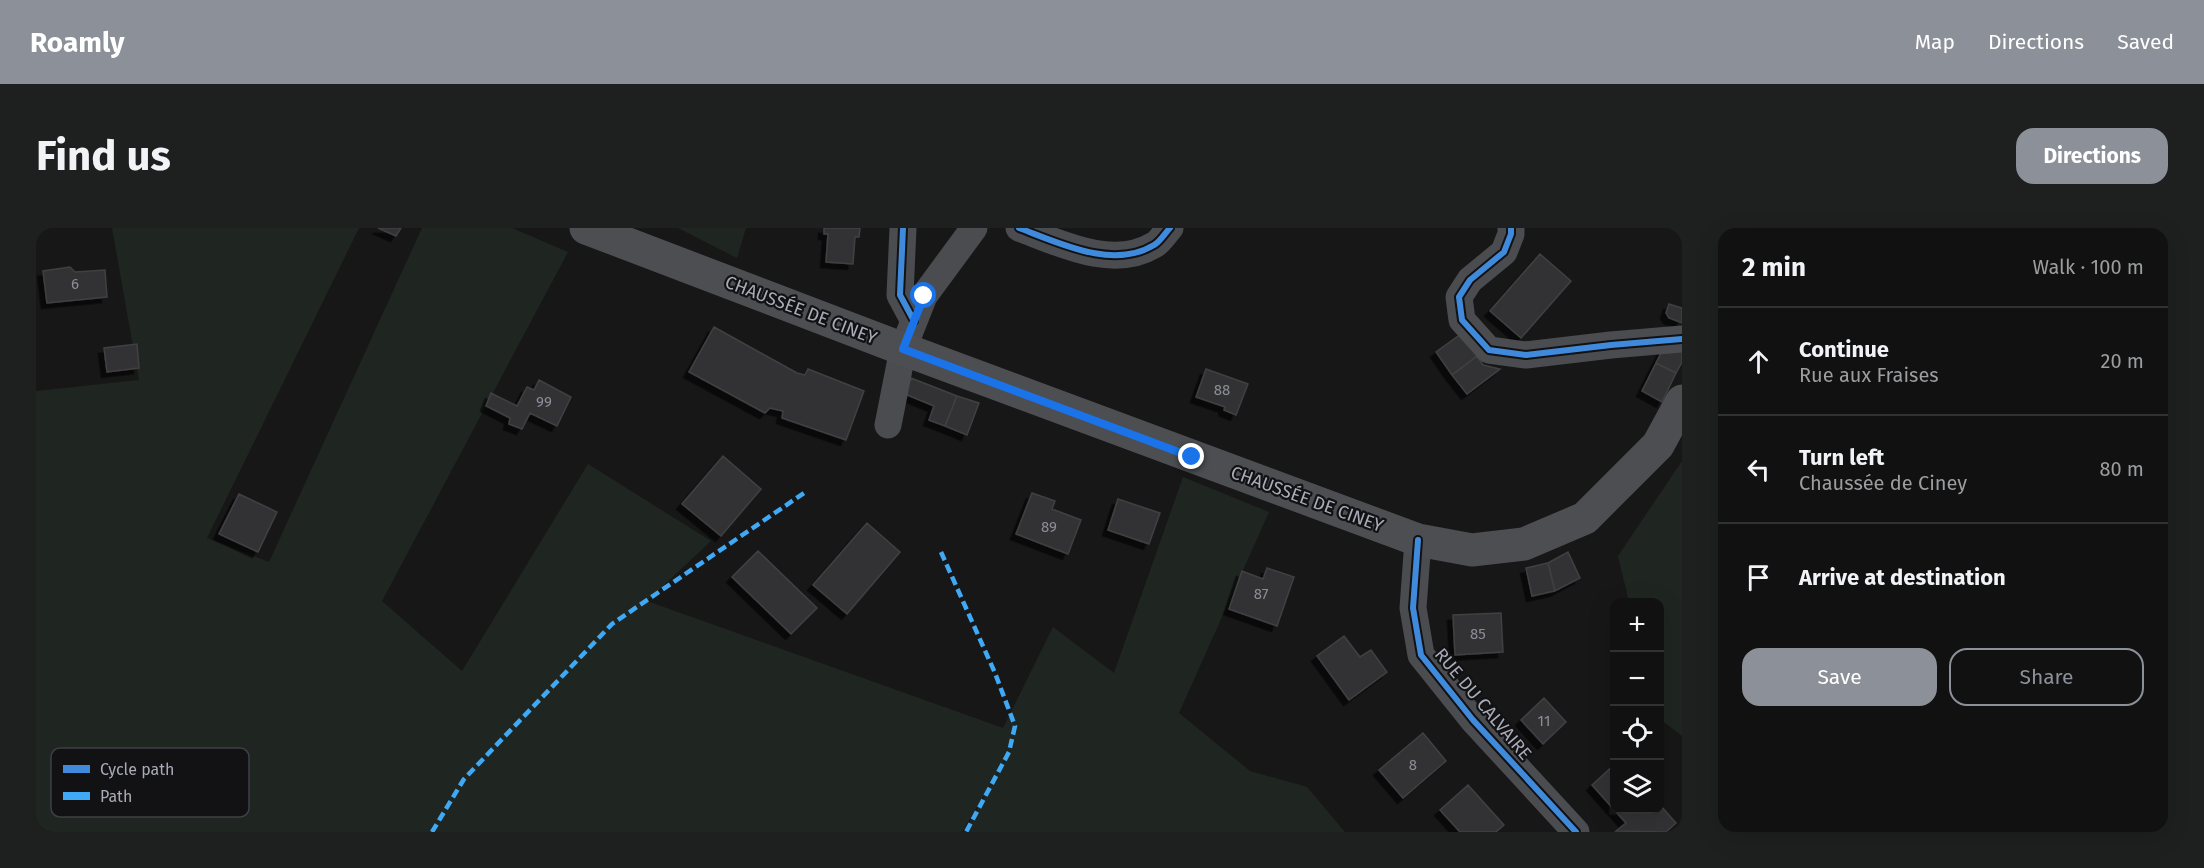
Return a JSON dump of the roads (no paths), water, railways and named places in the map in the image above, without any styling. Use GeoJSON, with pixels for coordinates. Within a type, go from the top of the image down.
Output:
{"type":"FeatureCollection","features":[{"type":"Feature","properties":{"kind":"main road","name":"CHAUSSÉE DE CINEY"},"geometry":{"type":"LineString","coordinates":[[586,228],[909,335],[1418,540],[1472,550],[1524,544],[1585,518],[1658,445],[1682,401]]}},
{"type":"Feature","properties":{"kind":"street"},"geometry":{"type":"LineString","coordinates":[[903,228],[900,295],[909,335]]}},
{"type":"Feature","properties":{"kind":"street"},"geometry":{"type":"LineString","coordinates":[[888,425],[909,335],[924,296],[974,228]]}},
{"type":"Feature","properties":{"kind":"street"},"geometry":{"type":"LineString","coordinates":[[1019,228],[1078,250],[1121,256],[1155,245],[1170,228]]}},
{"type":"Feature","properties":{"kind":"street"},"geometry":{"type":"LineString","coordinates":[[1511,228],[1504,252],[1470,280],[1459,297],[1462,320],[1489,350],[1526,355],[1682,339]]}},
{"type":"Feature","properties":{"kind":"street","name":"RUE DU CALVAIRE"},"geometry":{"type":"LineString","coordinates":[[1418,540],[1413,608],[1421,655],[1473,720],[1576,832]]}}]}
